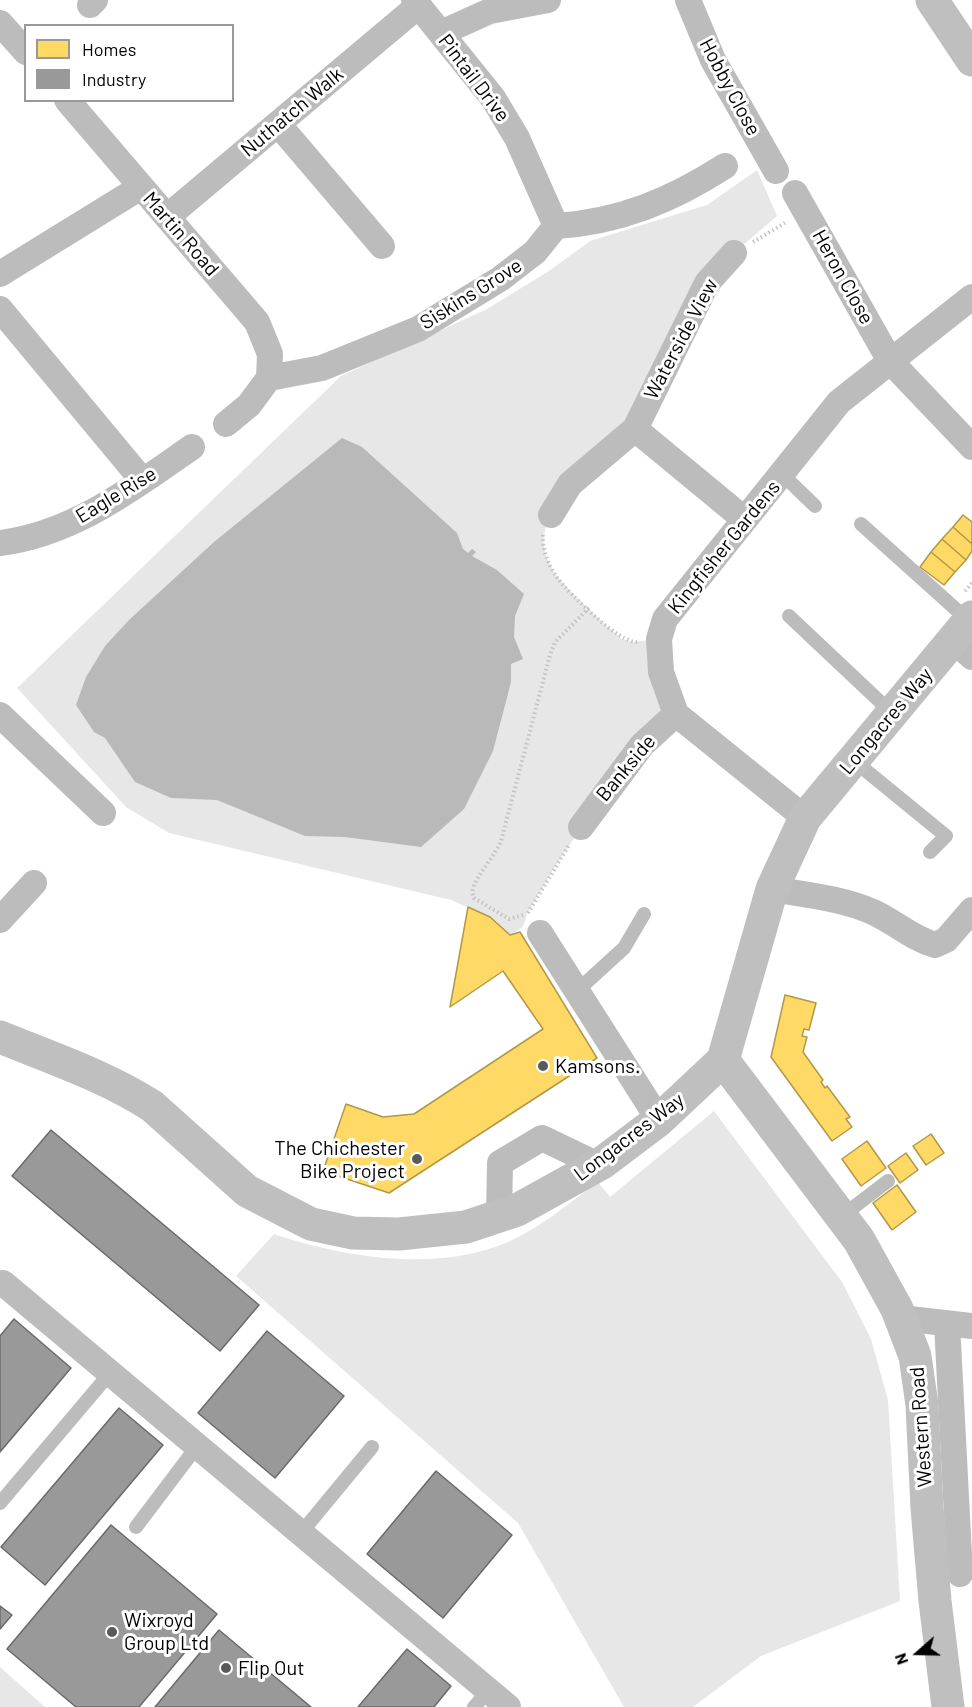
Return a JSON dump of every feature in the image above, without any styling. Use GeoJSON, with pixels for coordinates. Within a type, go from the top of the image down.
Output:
{"type":"FeatureCollection","features":[{"type":"Feature","properties":{"kind":"main road"},"geometry":{"type":"LineString","coordinates":[[932,0],[972,60]]}},
{"type":"Feature","properties":{"kind":"main road","name":"Longacres Way"},"geometry":{"type":"LineString","coordinates":[[0,1037],[83,1070],[134,1095],[159,1111],[248,1191],[312,1224],[353,1233],[399,1234],[466,1227],[541,1199],[598,1165],[659,1120],[723,1060],[772,889],[805,818],[892,713],[967,634]]}},
{"type":"Feature","properties":{"kind":"main road","name":"Western Road"},"geometry":{"type":"LineString","coordinates":[[723,1060],[859,1240],[901,1318],[915,1356],[922,1405],[927,1508],[948,1707]]}},
{"type":"Feature","properties":{"kind":"street"},"geometry":{"type":"LineString","coordinates":[[441,33],[489,11],[520,3],[548,0]]}},
{"type":"Feature","properties":{"kind":"street","name":"Hobby Close"},"geometry":{"type":"LineString","coordinates":[[688,0],[719,73],[776,171]]}},
{"type":"Feature","properties":{"kind":"street","name":"Pintail Drive"},"geometry":{"type":"LineString","coordinates":[[416,3],[493,98],[517,138],[556,226]]}},
{"type":"Feature","properties":{"kind":"street","name":"Nuthatch Walk"},"geometry":{"type":"LineString","coordinates":[[167,217],[278,124],[416,3]]}},
{"type":"Feature","properties":{"kind":"street"},"geometry":{"type":"LineString","coordinates":[[0,23],[24,50]]}},
{"type":"Feature","properties":{"kind":"street","name":"Martin Road"},"geometry":{"type":"LineString","coordinates":[[69,102],[257,322],[270,354],[269,378]]}},
{"type":"Feature","properties":{"kind":"street"},"geometry":{"type":"LineString","coordinates":[[278,124],[382,246]]}},
{"type":"Feature","properties":{"kind":"street"},"geometry":{"type":"LineString","coordinates":[[556,226],[588,224],[654,206],[693,187],[725,166]]}},
{"type":"Feature","properties":{"kind":"street"},"geometry":{"type":"LineString","coordinates":[[0,274],[141,187]]}},
{"type":"Feature","properties":{"kind":"street","name":"Heron Close"},"geometry":{"type":"LineString","coordinates":[[800,202],[890,361],[972,447]]}},
{"type":"Feature","properties":{"kind":"street","name":"Siskins Grove"},"geometry":{"type":"LineString","coordinates":[[269,378],[322,368],[418,329],[500,279],[535,252],[556,226]]}},
{"type":"Feature","properties":{"kind":"street","name":"Waterside View"},"geometry":{"type":"LineString","coordinates":[[551,515],[570,484],[634,429],[707,283],[734,254]]}},
{"type":"Feature","properties":{"kind":"street"},"geometry":{"type":"LineString","coordinates":[[890,361],[972,297]]}},
{"type":"Feature","properties":{"kind":"street"},"geometry":{"type":"LineString","coordinates":[[0,309],[143,481]]}},
{"type":"Feature","properties":{"kind":"street","name":"Kingfisher Gardens"},"geometry":{"type":"LineString","coordinates":[[676,714],[661,672],[659,639],[665,619],[744,519],[783,475],[839,402],[890,361]]}},
{"type":"Feature","properties":{"kind":"street"},"geometry":{"type":"LineString","coordinates":[[226,424],[249,405],[269,378]]}},
{"type":"Feature","properties":{"kind":"street"},"geometry":{"type":"LineString","coordinates":[[634,429],[744,519]]}},
{"type":"Feature","properties":{"kind":"street","name":"Eagle Rise"},"geometry":{"type":"LineString","coordinates":[[0,543],[15,542],[83,518],[192,447]]}},
{"type":"Feature","properties":{"kind":"street"},"geometry":{"type":"LineString","coordinates":[[676,714],[805,818]]}},
{"type":"Feature","properties":{"kind":"street","name":"Bankside"},"geometry":{"type":"LineString","coordinates":[[581,827],[642,745],[676,714]]}},
{"type":"Feature","properties":{"kind":"street"},"geometry":{"type":"LineString","coordinates":[[0,715],[104,813]]}},
{"type":"Feature","properties":{"kind":"street"},"geometry":{"type":"LineString","coordinates":[[0,920],[34,883]]}},
{"type":"Feature","properties":{"kind":"street"},"geometry":{"type":"LineString","coordinates":[[772,889],[841,901],[874,913],[898,929],[935,945],[946,940],[972,910]]}},
{"type":"Feature","properties":{"kind":"street"},"geometry":{"type":"LineString","coordinates":[[534,924],[659,1120]]}},
{"type":"Feature","properties":{"kind":"street"},"geometry":{"type":"LineString","coordinates":[[499,1216],[500,1163],[542,1138],[598,1165]]}},
{"type":"Feature","properties":{"kind":"street"},"geometry":{"type":"LineString","coordinates":[[2,1285],[111,1372],[301,1533],[481,1699],[508,1707]]}},
{"type":"Feature","properties":{"kind":"street"},"geometry":{"type":"LineString","coordinates":[[901,1318],[972,1326]]}},
{"type":"Feature","properties":{"kind":"street"},"geometry":{"type":"LineString","coordinates":[[947,1323],[960,1574]]}},
{"type":"Feature","properties":{"kind":"lane"},"geometry":{"type":"LineString","coordinates":[[783,475],[816,506]]}},
{"type":"Feature","properties":{"kind":"lane"},"geometry":{"type":"LineString","coordinates":[[861,524],[967,634]]}},
{"type":"Feature","properties":{"kind":"lane"},"geometry":{"type":"LineString","coordinates":[[789,616],[892,713]]}},
{"type":"Feature","properties":{"kind":"lane"},"geometry":{"type":"LineString","coordinates":[[853,760],[946,836],[930,852]]}},
{"type":"Feature","properties":{"kind":"lane"},"geometry":{"type":"LineString","coordinates":[[578,990],[624,948],[644,914]]}},
{"type":"Feature","properties":{"kind":"lane"},"geometry":{"type":"LineString","coordinates":[[842,1216],[888,1181]]}},
{"type":"Feature","properties":{"kind":"lane"},"geometry":{"type":"LineString","coordinates":[[0,1503],[111,1372]]}},
{"type":"Feature","properties":{"kind":"lane"},"geometry":{"type":"LineString","coordinates":[[136,1527],[198,1445]]}},
{"type":"Feature","properties":{"kind":"lane"},"geometry":{"type":"LineString","coordinates":[[301,1533],[372,1447]]}},
{"type":"Feature","properties":{"kind":"path"},"geometry":{"type":"LineString","coordinates":[[734,254],[800,202]]}},
{"type":"Feature","properties":{"kind":"path"},"geometry":{"type":"LineString","coordinates":[[551,515],[543,538],[550,566],[558,579],[622,639],[632,642],[659,639]]}},
{"type":"Feature","properties":{"kind":"path"},"geometry":{"type":"LineString","coordinates":[[581,827],[534,924],[509,919],[474,898],[472,892],[474,883],[490,863],[501,841],[555,642],[589,608]]}},
{"type":"Feature","properties":{"kind":"shaded area"},"geometry":{"type":"Polygon","coordinates":[[[757,170],[777,216],[734,253],[635,429],[551,515],[545,529],[546,555],[551,566],[558,577],[595,615],[622,639],[632,642],[659,639],[676,714],[605,792],[554,868],[527,914],[523,927],[510,935],[490,917],[451,900],[169,833],[126,807],[17,688],[341,376],[487,309],[549,271],[590,241],[707,205],[757,170]]]}},
{"type":"Feature","properties":{"kind":"shaded area"},"geometry":{"type":"Polygon","coordinates":[[[342,438],[362,447],[457,533],[463,549],[468,553],[472,549],[476,552],[472,556],[497,570],[524,594],[515,616],[514,637],[523,659],[511,664],[511,682],[493,751],[464,809],[421,847],[345,837],[305,836],[217,800],[171,798],[135,782],[105,738],[94,732],[76,705],[86,677],[105,646],[129,620],[214,542],[342,438]]]}},
{"type":"Feature","properties":{"kind":"shaded area"},"geometry":{"type":"Polygon","coordinates":[[[714,1111],[842,1282],[871,1339],[888,1400],[900,1601],[761,1656],[693,1707],[624,1707],[518,1523],[236,1276],[274,1234],[328,1249],[386,1258],[443,1258],[471,1254],[498,1246],[538,1226],[598,1182],[610,1197],[714,1111]]]}},
{"type":"Feature","properties":{"kind":"shaded area"},"geometry":{"type":"Polygon","coordinates":[[[0,1667],[45,1707],[0,1707],[0,1667]]]}},
{"type":"Feature","properties":{"kind":"building: Homes"},"geometry":{"type":"Polygon","coordinates":[[[963,515],[972,522],[972,544],[953,527],[963,515]]]}},
{"type":"Feature","properties":{"kind":"building: Homes"},"geometry":{"type":"Polygon","coordinates":[[[953,527],[972,544],[972,551],[966,560],[942,539],[953,527]]]}},
{"type":"Feature","properties":{"kind":"building: Homes"},"geometry":{"type":"Polygon","coordinates":[[[942,539],[966,560],[955,572],[931,552],[942,539]]]}},
{"type":"Feature","properties":{"kind":"building: Homes"},"geometry":{"type":"Polygon","coordinates":[[[931,552],[955,572],[944,585],[920,567],[931,552]]]}},
{"type":"Feature","properties":{"kind":"building: Homes"},"geometry":{"type":"Polygon","coordinates":[[[468,907],[490,917],[510,935],[520,932],[597,1058],[389,1193],[323,1171],[346,1104],[383,1117],[414,1114],[543,1029],[503,971],[450,1007],[468,907]]]}},
{"type":"Feature","properties":{"kind":"building: Homes"},"geometry":{"type":"Polygon","coordinates":[[[785,995],[816,1003],[809,1030],[804,1029],[802,1036],[807,1037],[803,1052],[823,1080],[821,1082],[825,1088],[827,1086],[850,1117],[846,1119],[852,1127],[832,1141],[771,1057],[785,995]]]}},
{"type":"Feature","properties":{"kind":"building: Homes"},"geometry":{"type":"Polygon","coordinates":[[[931,1134],[944,1153],[926,1165],[913,1146],[931,1134]]]}},
{"type":"Feature","properties":{"kind":"building: Homes"},"geometry":{"type":"Polygon","coordinates":[[[867,1141],[886,1168],[861,1186],[842,1159],[867,1141]]]}},
{"type":"Feature","properties":{"kind":"building: Homes"},"geometry":{"type":"Polygon","coordinates":[[[906,1153],[918,1170],[900,1183],[888,1166],[906,1153]]]}},
{"type":"Feature","properties":{"kind":"building: Homes"},"geometry":{"type":"Polygon","coordinates":[[[897,1185],[916,1212],[892,1230],[873,1203],[897,1185]]]}},
{"type":"Feature","properties":{"kind":"building: Industry"},"geometry":{"type":"Polygon","coordinates":[[[51,1130],[259,1305],[220,1351],[12,1176],[51,1130]]]}},
{"type":"Feature","properties":{"kind":"building: Industry"},"geometry":{"type":"Polygon","coordinates":[[[14,1319],[71,1368],[0,1452],[0,1336],[14,1319]]]}},
{"type":"Feature","properties":{"kind":"building: Industry"},"geometry":{"type":"Polygon","coordinates":[[[267,1331],[344,1396],[275,1478],[198,1413],[267,1331]]]}},
{"type":"Feature","properties":{"kind":"building: Industry"},"geometry":{"type":"Polygon","coordinates":[[[119,1408],[163,1445],[45,1585],[1,1547],[119,1408]]]}},
{"type":"Feature","properties":{"kind":"building: Industry"},"geometry":{"type":"Polygon","coordinates":[[[436,1471],[512,1535],[443,1618],[367,1554],[436,1471]]]}},
{"type":"Feature","properties":{"kind":"building: Industry","name":"Wixroyd Group Ltd"},"geometry":{"type":"Polygon","coordinates":[[[111,1525],[217,1614],[139,1707],[76,1707],[7,1649],[111,1525]]]}},
{"type":"Feature","properties":{"kind":"building: Industry"},"geometry":{"type":"Polygon","coordinates":[[[0,1606],[12,1615],[0,1629],[0,1606]]]}},
{"type":"Feature","properties":{"kind":"building: Industry","name":"Flip Out"},"geometry":{"type":"Polygon","coordinates":[[[219,1630],[311,1707],[155,1707],[219,1630]]]}},
{"type":"Feature","properties":{"kind":"building: Industry"},"geometry":{"type":"Polygon","coordinates":[[[407,1649],[451,1686],[434,1707],[358,1707],[407,1649]]]}},
{"type":"Feature","properties":{"kind":"place","name":"Kamsons."},"geometry":{"type":"Point","coordinates":[543,1066]}},
{"type":"Feature","properties":{"kind":"place","name":"The Chichester Bike Project"},"geometry":{"type":"Point","coordinates":[417,1159]}},
{"type":"Feature","properties":{"kind":"place","name":"Wixroyd Group Ltd"},"geometry":{"type":"Point","coordinates":[112,1632]}},
{"type":"Feature","properties":{"kind":"place","name":"Flip Out"},"geometry":{"type":"Point","coordinates":[226,1668]}}]}
